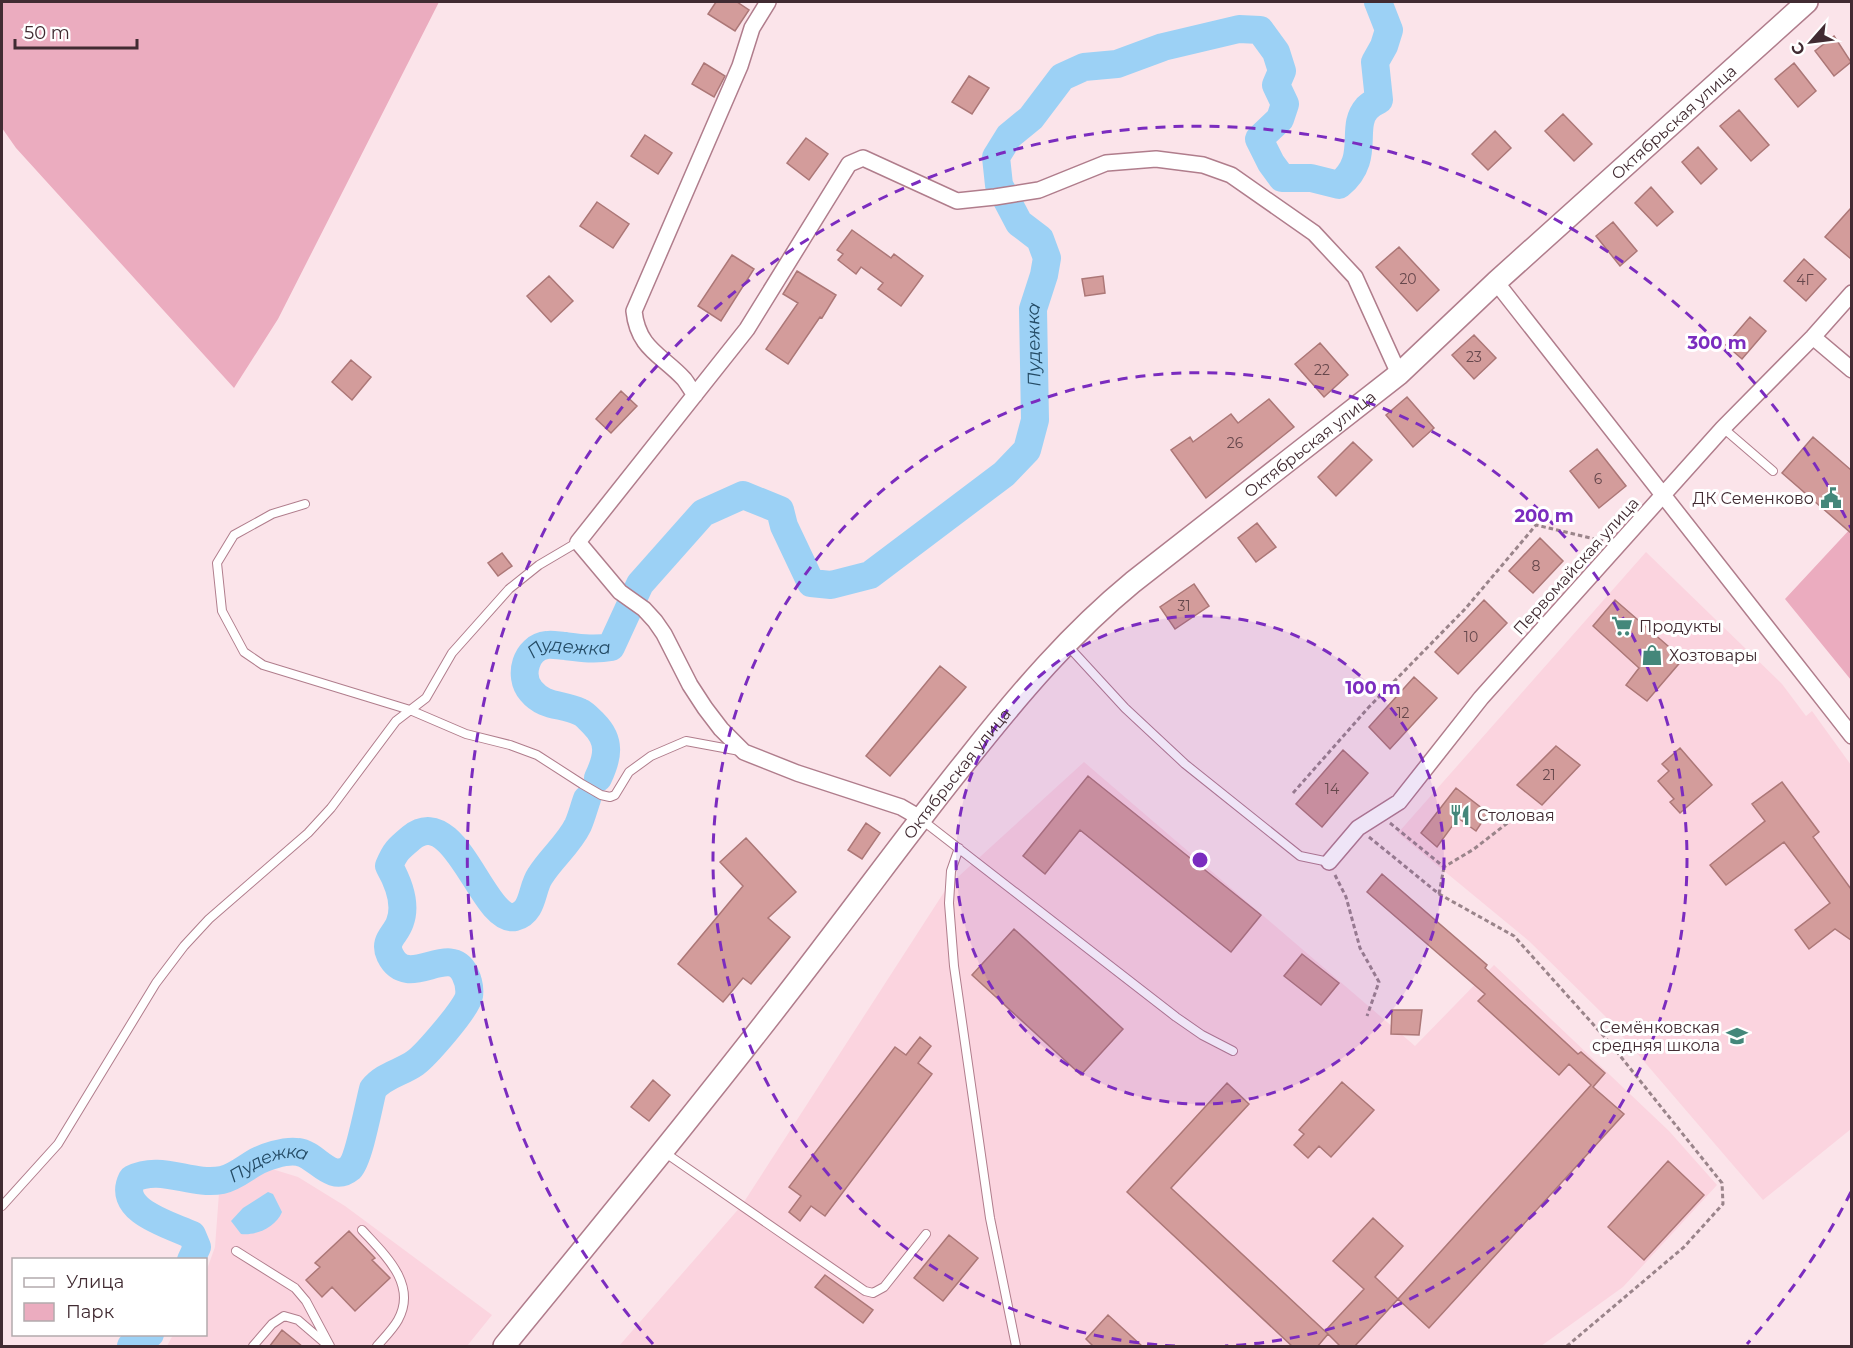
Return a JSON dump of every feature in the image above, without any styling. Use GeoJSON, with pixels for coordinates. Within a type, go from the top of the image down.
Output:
{"type":"FeatureCollection","features":[{"type":"Feature","properties":{"kind":"street"},"geometry":{"type":"LineString","coordinates":[[695,395],[684,379],[653,352],[636,327],[634,311],[740,66],[752,28],[768,2]]}},
{"type":"Feature","properties":{"kind":"street","name":"Октябрьская улица"},"geometry":{"type":"LineString","coordinates":[[504,1347],[774,1012],[920,818],[1013,702],[1097,611],[1399,374],[1496,282],[1807,2]]}},
{"type":"Feature","properties":{"kind":"street"},"geometry":{"type":"LineString","coordinates":[[920,818],[901,807],[797,773],[744,752],[721,729],[705,708],[690,685],[664,634],[644,609],[620,592],[578,542],[747,329],[849,164],[863,158],[957,201],[1039,190],[1106,163],[1156,159],[1203,165],[1231,175],[1314,233],[1355,277],[1399,374]]}},
{"type":"Feature","properties":{"kind":"street"},"geometry":{"type":"LineString","coordinates":[[1496,282],[1851,735]]}},
{"type":"Feature","properties":{"kind":"street","name":"Первомайская улица"},"geometry":{"type":"LineString","coordinates":[[1329,862],[1358,828],[1399,802],[1481,698],[1723,429],[1813,337],[1851,293]]}},
{"type":"Feature","properties":{"kind":"street"},"geometry":{"type":"LineString","coordinates":[[1813,337],[1851,370]]}},
{"type":"Feature","properties":{"kind":"lane"},"geometry":{"type":"LineString","coordinates":[[1723,429],[1773,471]]}},
{"type":"Feature","properties":{"kind":"lane"},"geometry":{"type":"LineString","coordinates":[[305,504],[272,514],[234,535],[217,563],[222,611],[244,652],[263,664],[410,710],[466,734],[510,745],[537,755],[601,795],[610,797],[615,795],[629,772],[651,756],[686,741],[744,752]]}},
{"type":"Feature","properties":{"kind":"lane"},"geometry":{"type":"LineString","coordinates":[[2,1206],[58,1144],[156,983],[184,946],[209,919],[308,833],[331,808],[396,721],[426,698],[452,653],[509,589],[539,565],[578,542]]}},
{"type":"Feature","properties":{"kind":"lane"},"geometry":{"type":"LineString","coordinates":[[1066,643],[1125,708],[1185,764],[1300,855],[1329,862]]}},
{"type":"Feature","properties":{"kind":"lane"},"geometry":{"type":"LineString","coordinates":[[920,818],[1176,1017],[1202,1035],[1233,1051]]}},
{"type":"Feature","properties":{"kind":"lane"},"geometry":{"type":"LineString","coordinates":[[959,848],[951,871],[949,903],[954,966],[990,1218],[1016,1347]]}},
{"type":"Feature","properties":{"kind":"lane"},"geometry":{"type":"LineString","coordinates":[[663,1151],[865,1290],[873,1293],[884,1287],[926,1234]]}},
{"type":"Feature","properties":{"kind":"lane"},"geometry":{"type":"LineString","coordinates":[[362,1230],[397,1270],[404,1295],[398,1320],[377,1347]]}},
{"type":"Feature","properties":{"kind":"lane"},"geometry":{"type":"LineString","coordinates":[[236,1251],[295,1288],[306,1301],[330,1346]]}},
{"type":"Feature","properties":{"kind":"lane"},"geometry":{"type":"LineString","coordinates":[[253,1347],[272,1324],[284,1316],[298,1320],[330,1346]]}},
{"type":"Feature","properties":{"kind":"path"},"geometry":{"type":"LineString","coordinates":[[1293,793],[1368,708],[1466,608],[1536,525],[1619,545]]}},
{"type":"Feature","properties":{"kind":"path"},"geometry":{"type":"LineString","coordinates":[[1439,894],[1444,867],[1474,849],[1519,814]]}},
{"type":"Feature","properties":{"kind":"path"},"geometry":{"type":"LineString","coordinates":[[1380,815],[1444,867]]}},
{"type":"Feature","properties":{"kind":"path"},"geometry":{"type":"LineString","coordinates":[[1358,828],[1439,894],[1514,936],[1608,1042],[1722,1183],[1723,1204],[1684,1247],[1567,1347]]}},
{"type":"Feature","properties":{"kind":"path"},"geometry":{"type":"LineString","coordinates":[[1329,862],[1346,897],[1360,948],[1378,982],[1367,1016]]}},
{"type":"Feature","properties":{"kind":"shaded area"},"geometry":{"type":"Polygon","coordinates":[[[1646,552],[1782,684],[1806,716],[1812,711],[1851,765],[1851,1129],[1763,1200],[1605,1016],[1529,941],[1398,833],[1646,552]]]}},
{"type":"Feature","properties":{"kind":"shaded area"},"geometry":{"type":"Polygon","coordinates":[[[1084,762],[1415,1046],[1494,965],[1669,1131],[1717,1185],[1623,1287],[1541,1346],[619,1346],[742,1205],[948,886],[1084,762]]]}},
{"type":"Feature","properties":{"kind":"shaded area"},"geometry":{"type":"Polygon","coordinates":[[[272,1169],[298,1177],[345,1206],[492,1315],[467,1346],[167,1346],[172,1336],[207,1336],[207,1269],[215,1247],[219,1193],[272,1169]]]}},
{"type":"Feature","properties":{"kind":"green space"},"geometry":{"type":"Polygon","coordinates":[[[2,2],[439,2],[278,319],[234,388],[16,148],[2,128],[2,2]]]}},
{"type":"Feature","properties":{"kind":"green space"},"geometry":{"type":"Polygon","coordinates":[[[1851,528],[1851,680],[1785,599],[1851,528]]]}},
{"type":"Feature","properties":{"kind":"water"},"geometry":{"type":"Polygon","coordinates":[[[268,1192],[273,1194],[282,1212],[279,1217],[265,1229],[253,1234],[241,1234],[231,1221],[243,1208],[268,1192]]]}},
{"type":"Feature","properties":{"kind":"building"},"geometry":{"type":"Polygon","coordinates":[[[716,2],[737,2],[749,10],[735,31],[708,14],[716,2]]]}},
{"type":"Feature","properties":{"kind":"building"},"geometry":{"type":"Polygon","coordinates":[[[1834,36],[1851,62],[1834,76],[1815,51],[1834,36]]]}},
{"type":"Feature","properties":{"kind":"building"},"geometry":{"type":"Polygon","coordinates":[[[704,63],[725,76],[714,97],[692,84],[704,63]]]}},
{"type":"Feature","properties":{"kind":"building"},"geometry":{"type":"Polygon","coordinates":[[[1794,63],[1816,91],[1798,107],[1775,79],[1794,63]]]}},
{"type":"Feature","properties":{"kind":"building"},"geometry":{"type":"Polygon","coordinates":[[[969,76],[989,88],[972,114],[952,102],[969,76]]]}},
{"type":"Feature","properties":{"kind":"building"},"geometry":{"type":"Polygon","coordinates":[[[1739,110],[1769,145],[1751,161],[1720,126],[1739,110]]]}},
{"type":"Feature","properties":{"kind":"building"},"geometry":{"type":"Polygon","coordinates":[[[1563,114],[1592,144],[1574,161],[1545,131],[1563,114]]]}},
{"type":"Feature","properties":{"kind":"building"},"geometry":{"type":"Polygon","coordinates":[[[1495,131],[1511,148],[1488,170],[1472,154],[1495,131]]]}},
{"type":"Feature","properties":{"kind":"building"},"geometry":{"type":"Polygon","coordinates":[[[645,135],[672,153],[658,174],[631,156],[645,135]]]}},
{"type":"Feature","properties":{"kind":"building"},"geometry":{"type":"Polygon","coordinates":[[[806,138],[828,154],[809,180],[787,163],[806,138]]]}},
{"type":"Feature","properties":{"kind":"building"},"geometry":{"type":"Polygon","coordinates":[[[1698,147],[1717,169],[1701,184],[1682,162],[1698,147]]]}},
{"type":"Feature","properties":{"kind":"building"},"geometry":{"type":"Polygon","coordinates":[[[1651,187],[1673,212],[1657,226],[1635,203],[1651,187]]]}},
{"type":"Feature","properties":{"kind":"building"},"geometry":{"type":"Polygon","coordinates":[[[597,202],[629,224],[613,248],[580,226],[597,202]]]}},
{"type":"Feature","properties":{"kind":"building"},"geometry":{"type":"Polygon","coordinates":[[[1851,208],[1851,259],[1825,237],[1851,208]]]}},
{"type":"Feature","properties":{"kind":"building"},"geometry":{"type":"Polygon","coordinates":[[[1613,222],[1637,251],[1620,266],[1596,236],[1613,222]]]}},
{"type":"Feature","properties":{"kind":"building"},"geometry":{"type":"Polygon","coordinates":[[[852,230],[891,258],[894,254],[923,276],[901,306],[878,289],[883,283],[861,267],[856,274],[838,260],[843,254],[837,250],[852,230]]]}},
{"type":"Feature","properties":{"kind":"building"},"geometry":{"type":"Polygon","coordinates":[[[1399,247],[1439,290],[1417,311],[1376,267],[1399,247]]]}},
{"type":"Feature","properties":{"kind":"building"},"geometry":{"type":"Polygon","coordinates":[[[732,255],[754,269],[721,321],[698,306],[732,255]]]}},
{"type":"Feature","properties":{"kind":"building"},"geometry":{"type":"Polygon","coordinates":[[[1804,259],[1826,279],[1806,301],[1784,281],[1804,259]]]}},
{"type":"Feature","properties":{"kind":"building"},"geometry":{"type":"Polygon","coordinates":[[[797,271],[836,295],[788,364],[766,349],[798,303],[783,294],[797,271]]]}},
{"type":"Feature","properties":{"kind":"building"},"geometry":{"type":"Polygon","coordinates":[[[549,276],[573,301],[551,322],[527,296],[549,276]]]}},
{"type":"Feature","properties":{"kind":"building"},"geometry":{"type":"Polygon","coordinates":[[[1103,276],[1105,293],[1085,296],[1082,279],[1103,276]]]}},
{"type":"Feature","properties":{"kind":"building"},"geometry":{"type":"Polygon","coordinates":[[[1750,317],[1766,331],[1742,359],[1726,345],[1750,317]]]}},
{"type":"Feature","properties":{"kind":"building"},"geometry":{"type":"Polygon","coordinates":[[[1474,335],[1496,358],[1474,379],[1452,355],[1474,335]]]}},
{"type":"Feature","properties":{"kind":"building"},"geometry":{"type":"Polygon","coordinates":[[[1320,343],[1348,375],[1324,397],[1295,364],[1320,343]]]}},
{"type":"Feature","properties":{"kind":"building"},"geometry":{"type":"Polygon","coordinates":[[[351,360],[371,377],[352,400],[332,382],[351,360]]]}},
{"type":"Feature","properties":{"kind":"building"},"geometry":{"type":"Polygon","coordinates":[[[621,391],[637,406],[611,433],[596,419],[621,391]]]}},
{"type":"Feature","properties":{"kind":"building"},"geometry":{"type":"Polygon","coordinates":[[[1407,397],[1434,428],[1413,447],[1386,415],[1407,397]]]}},
{"type":"Feature","properties":{"kind":"building"},"geometry":{"type":"Polygon","coordinates":[[[1269,399],[1294,427],[1206,498],[1171,450],[1190,437],[1193,442],[1231,414],[1238,423],[1269,399]]]}},
{"type":"Feature","properties":{"kind":"building","name":"ДК Семенково"},"geometry":{"type":"Polygon","coordinates":[[[1813,437],[1851,470],[1851,533],[1782,473],[1813,437]]]}},
{"type":"Feature","properties":{"kind":"building"},"geometry":{"type":"Polygon","coordinates":[[[1353,442],[1372,460],[1336,496],[1318,477],[1353,442]]]}},
{"type":"Feature","properties":{"kind":"building"},"geometry":{"type":"Polygon","coordinates":[[[1597,449],[1626,486],[1599,508],[1570,471],[1597,449]]]}},
{"type":"Feature","properties":{"kind":"building"},"geometry":{"type":"Polygon","coordinates":[[[1257,523],[1276,547],[1256,562],[1238,538],[1257,523]]]}},
{"type":"Feature","properties":{"kind":"building"},"geometry":{"type":"Polygon","coordinates":[[[1540,538],[1563,561],[1533,593],[1509,571],[1540,538]]]}},
{"type":"Feature","properties":{"kind":"building"},"geometry":{"type":"Polygon","coordinates":[[[502,553],[512,566],[498,576],[488,563],[502,553]]]}},
{"type":"Feature","properties":{"kind":"building"},"geometry":{"type":"Polygon","coordinates":[[[1194,584],[1209,606],[1175,629],[1160,607],[1194,584]]]}},
{"type":"Feature","properties":{"kind":"building"},"geometry":{"type":"Polygon","coordinates":[[[1484,600],[1507,623],[1458,674],[1435,652],[1484,600]]]}},
{"type":"Feature","properties":{"kind":"building"},"geometry":{"type":"Polygon","coordinates":[[[1615,600],[1683,659],[1647,701],[1626,685],[1639,668],[1593,626],[1615,600]]]}},
{"type":"Feature","properties":{"kind":"building"},"geometry":{"type":"Polygon","coordinates":[[[940,666],[966,687],[890,776],[866,756],[940,666]]]}},
{"type":"Feature","properties":{"kind":"building"},"geometry":{"type":"Polygon","coordinates":[[[1414,677],[1437,698],[1390,749],[1369,727],[1414,677]]]}},
{"type":"Feature","properties":{"kind":"building"},"geometry":{"type":"Polygon","coordinates":[[[1556,746],[1580,765],[1542,805],[1517,785],[1556,746]]]}},
{"type":"Feature","properties":{"kind":"building"},"geometry":{"type":"Polygon","coordinates":[[[1680,748],[1712,785],[1680,813],[1670,802],[1674,799],[1658,781],[1669,771],[1662,764],[1680,748]]]}},
{"type":"Feature","properties":{"kind":"building"},"geometry":{"type":"Polygon","coordinates":[[[1343,750],[1368,773],[1322,827],[1296,804],[1343,750]]]}},
{"type":"Feature","properties":{"kind":"building"},"geometry":{"type":"Polygon","coordinates":[[[1088,776],[1261,915],[1231,952],[1080,830],[1045,874],[1023,856],[1088,776]]]}},
{"type":"Feature","properties":{"kind":"building"},"geometry":{"type":"Polygon","coordinates":[[[1782,782],[1819,832],[1813,837],[1851,889],[1851,940],[1835,929],[1809,949],[1795,930],[1830,903],[1784,842],[1726,885],[1710,865],[1765,821],[1752,804],[1782,782]]]}},
{"type":"Feature","properties":{"kind":"building","name":"Столовая"},"geometry":{"type":"Polygon","coordinates":[[[1456,788],[1488,813],[1476,831],[1458,818],[1437,847],[1421,833],[1456,788]]]}},
{"type":"Feature","properties":{"kind":"building"},"geometry":{"type":"Polygon","coordinates":[[[866,823],[880,833],[862,859],[848,850],[866,823]]]}},
{"type":"Feature","properties":{"kind":"building"},"geometry":{"type":"Polygon","coordinates":[[[746,838],[796,892],[768,918],[790,937],[751,984],[743,978],[723,1002],[678,964],[743,886],[720,862],[746,838]]]}},
{"type":"Feature","properties":{"kind":"building"},"geometry":{"type":"Polygon","coordinates":[[[1382,874],[1487,965],[1485,968],[1578,1054],[1581,1052],[1605,1073],[1593,1087],[1624,1114],[1429,1328],[1398,1299],[1591,1085],[1569,1064],[1559,1075],[1478,1001],[1485,994],[1367,892],[1382,874]]]}},
{"type":"Feature","properties":{"kind":"building"},"geometry":{"type":"Polygon","coordinates":[[[1014,929],[1123,1029],[1081,1075],[972,975],[1014,929]]]}},
{"type":"Feature","properties":{"kind":"building"},"geometry":{"type":"Polygon","coordinates":[[[1302,954],[1339,983],[1321,1005],[1284,976],[1302,954]]]}},
{"type":"Feature","properties":{"kind":"building"},"geometry":{"type":"Polygon","coordinates":[[[1392,1010],[1422,1010],[1419,1035],[1391,1034],[1392,1010]]]}},
{"type":"Feature","properties":{"kind":"building"},"geometry":{"type":"Polygon","coordinates":[[[920,1037],[931,1046],[918,1063],[932,1074],[825,1216],[811,1206],[800,1221],[789,1212],[801,1196],[789,1187],[895,1047],[906,1055],[920,1037]]]}},
{"type":"Feature","properties":{"kind":"building"},"geometry":{"type":"Polygon","coordinates":[[[653,1080],[670,1095],[649,1121],[631,1107],[653,1080]]]}},
{"type":"Feature","properties":{"kind":"building"},"geometry":{"type":"Polygon","coordinates":[[[1342,1082],[1374,1110],[1331,1157],[1319,1146],[1308,1158],[1294,1145],[1304,1134],[1299,1130],[1342,1082]]]}},
{"type":"Feature","properties":{"kind":"building"},"geometry":{"type":"Polygon","coordinates":[[[1227,1083],[1249,1104],[1171,1188],[1328,1334],[1317,1347],[1293,1347],[1127,1192],[1227,1083]]]}},
{"type":"Feature","properties":{"kind":"building"},"geometry":{"type":"Polygon","coordinates":[[[1668,1161],[1704,1195],[1644,1260],[1608,1227],[1668,1161]]]}},
{"type":"Feature","properties":{"kind":"building"},"geometry":{"type":"Polygon","coordinates":[[[1373,1218],[1403,1246],[1375,1277],[1398,1299],[1354,1347],[1341,1347],[1325,1331],[1364,1289],[1333,1261],[1373,1218]]]}},
{"type":"Feature","properties":{"kind":"building"},"geometry":{"type":"Polygon","coordinates":[[[349,1231],[375,1258],[372,1260],[390,1278],[355,1311],[332,1287],[322,1297],[306,1280],[320,1267],[315,1263],[349,1231]]]}},
{"type":"Feature","properties":{"kind":"building"},"geometry":{"type":"Polygon","coordinates":[[[949,1235],[978,1258],[943,1301],[914,1278],[949,1235]]]}},
{"type":"Feature","properties":{"kind":"building"},"geometry":{"type":"Polygon","coordinates":[[[825,1275],[873,1310],[863,1323],[815,1287],[825,1275]]]}},
{"type":"Feature","properties":{"kind":"building"},"geometry":{"type":"Polygon","coordinates":[[[1108,1315],[1143,1347],[1094,1347],[1086,1339],[1108,1315]]]}},
{"type":"Feature","properties":{"kind":"building"},"geometry":{"type":"Polygon","coordinates":[[[282,1330],[303,1347],[269,1347],[282,1330]]]}},
{"type":"Feature","properties":{"kind":"waterway","name":"Пудежка"},"geometry":{"type":"LineString","coordinates":[[598,778],[606,756],[605,743],[599,730],[582,713],[548,703],[536,696],[527,685],[526,663],[534,651],[547,645],[611,647],[640,584],[703,513],[743,495],[780,510],[784,526],[811,583],[831,585],[870,575],[1004,474],[1027,450],[1035,420],[1033,309],[1047,258],[1040,239],[1019,223],[999,185],[996,157],[1009,136],[1031,118],[1062,77],[1084,67],[1117,64],[1163,47],[1239,29],[1260,30],[1276,52],[1282,71],[1276,85],[1285,104],[1280,119],[1259,139],[1271,163],[1282,178],[1311,178],[1339,185],[1349,175],[1355,164],[1362,116],[1367,108],[1379,100],[1375,62],[1384,46],[1389,30],[1378,2]]}},
{"type":"Feature","properties":{"kind":"waterway","name":"Пудежка"},"geometry":{"type":"LineString","coordinates":[[192,1258],[197,1247],[192,1235],[138,1208],[129,1190],[132,1179],[143,1175],[165,1174],[199,1180],[222,1180],[263,1158],[293,1152],[305,1154],[336,1173],[343,1172],[350,1168],[357,1154],[373,1089],[382,1080],[420,1059],[467,1002],[468,982],[458,965],[449,962],[407,969],[398,965],[390,955],[389,941],[402,915],[402,900],[389,866],[398,850],[411,838],[427,831],[442,836],[468,866],[492,902],[503,914],[515,917],[526,910],[540,876],[574,832],[587,799]]}},
{"type":"Feature","properties":{"kind":"waterway","name":"Пудежка"},"geometry":{"type":"LineString","coordinates":[[131,1346],[147,1336]]}},
{"type":"Feature","properties":{"kind":"place","name":"ДК Семенково"},"geometry":{"type":"Point","coordinates":[1831,498]}},
{"type":"Feature","properties":{"kind":"place","name":"Продукты"},"geometry":{"type":"Point","coordinates":[1622,626]}},
{"type":"Feature","properties":{"kind":"place","name":"Хозтовары"},"geometry":{"type":"Point","coordinates":[1652,655]}},
{"type":"Feature","properties":{"kind":"place","name":"Столовая"},"geometry":{"type":"Point","coordinates":[1460,815]}},
{"type":"Feature","properties":{"kind":"place","name":"Семёнковская средняя школа"},"geometry":{"type":"Point","coordinates":[1737,1036]}}]}
